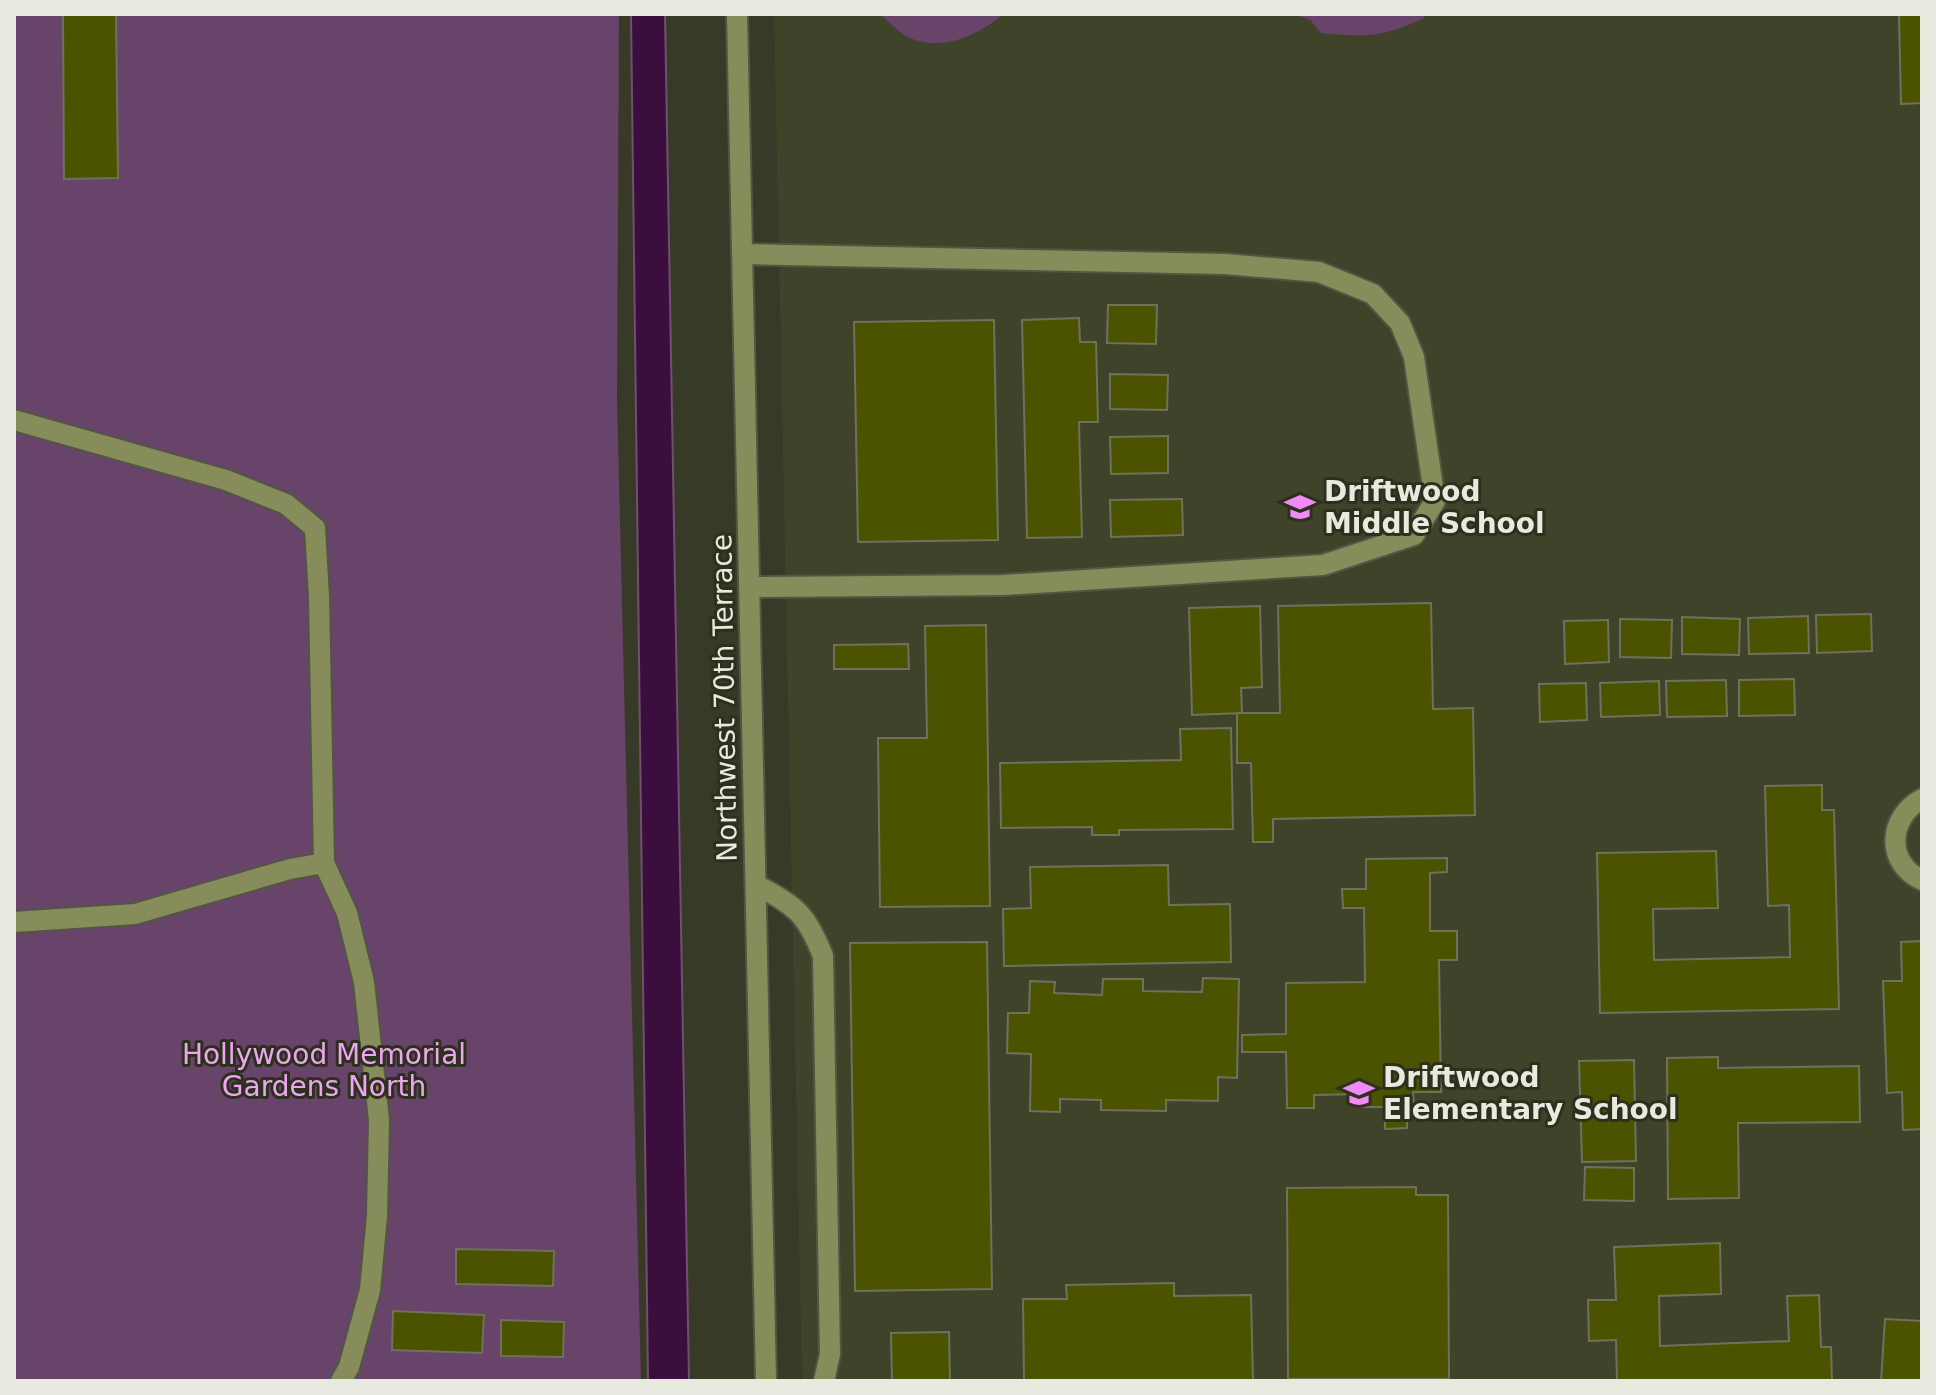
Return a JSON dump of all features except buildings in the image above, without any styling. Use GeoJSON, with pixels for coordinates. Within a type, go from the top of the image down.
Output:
{"type":"FeatureCollection","features":[{"type":"Feature","properties":{"kind":"street","name":"Northwest 70th Terrace"},"geometry":{"type":"LineString","coordinates":[[737,14],[766,1381]]}},
{"type":"Feature","properties":{"kind":"street"},"geometry":{"type":"LineString","coordinates":[[742,254],[1225,264],[1319,272],[1373,294],[1400,323],[1414,357],[1435,501],[1414,535],[1323,565],[1003,585],[749,587]]}},
{"type":"Feature","properties":{"kind":"street"},"geometry":{"type":"LineString","coordinates":[[14,420],[226,480],[286,504],[315,528],[324,863],[347,913],[364,982],[379,1120],[377,1216],[370,1290],[349,1367],[341,1381]]}},
{"type":"Feature","properties":{"kind":"street"},"geometry":{"type":"LineString","coordinates":[[1922,799],[1908,807],[1899,819],[1895,832],[1899,860],[1907,872],[1922,880]]}},
{"type":"Feature","properties":{"kind":"street"},"geometry":{"type":"LineString","coordinates":[[14,922],[135,914],[290,869],[324,863]]}},
{"type":"Feature","properties":{"kind":"street"},"geometry":{"type":"LineString","coordinates":[[756,885],[791,904],[811,927],[823,956],[830,1354],[824,1381]]}},
{"type":"Feature","properties":{"kind":"shaded area"},"geometry":{"type":"Polygon","coordinates":[[[631,14],[665,14],[689,1381],[648,1381],[631,14]]]}},
{"type":"Feature","properties":{"kind":"shaded area"},"geometry":{"type":"Polygon","coordinates":[[[774,14],[1922,14],[1922,1381],[802,1381],[774,14]]]}},
{"type":"Feature","properties":{"kind":"green space","name":"Hollywood Memorial Gardens North"},"geometry":{"type":"Polygon","coordinates":[[[14,14],[619,14],[617,399],[641,1381],[14,1381],[14,14]]]}},
{"type":"Feature","properties":{"kind":"green space"},"geometry":{"type":"Polygon","coordinates":[[[879,14],[1003,14],[969,36],[930,43],[904,35],[879,14]]]}},
{"type":"Feature","properties":{"kind":"green space"},"geometry":{"type":"Polygon","coordinates":[[[1294,14],[1424,14],[1424,18],[1385,33],[1350,35],[1321,33],[1310,20],[1294,14]]]}},
{"type":"Feature","properties":{"kind":"place","name":"Driftwood Middle School"},"geometry":{"type":"Point","coordinates":[1300,507]}},
{"type":"Feature","properties":{"kind":"place","name":"Driftwood Elementary School"},"geometry":{"type":"Point","coordinates":[1359,1093]}}]}
